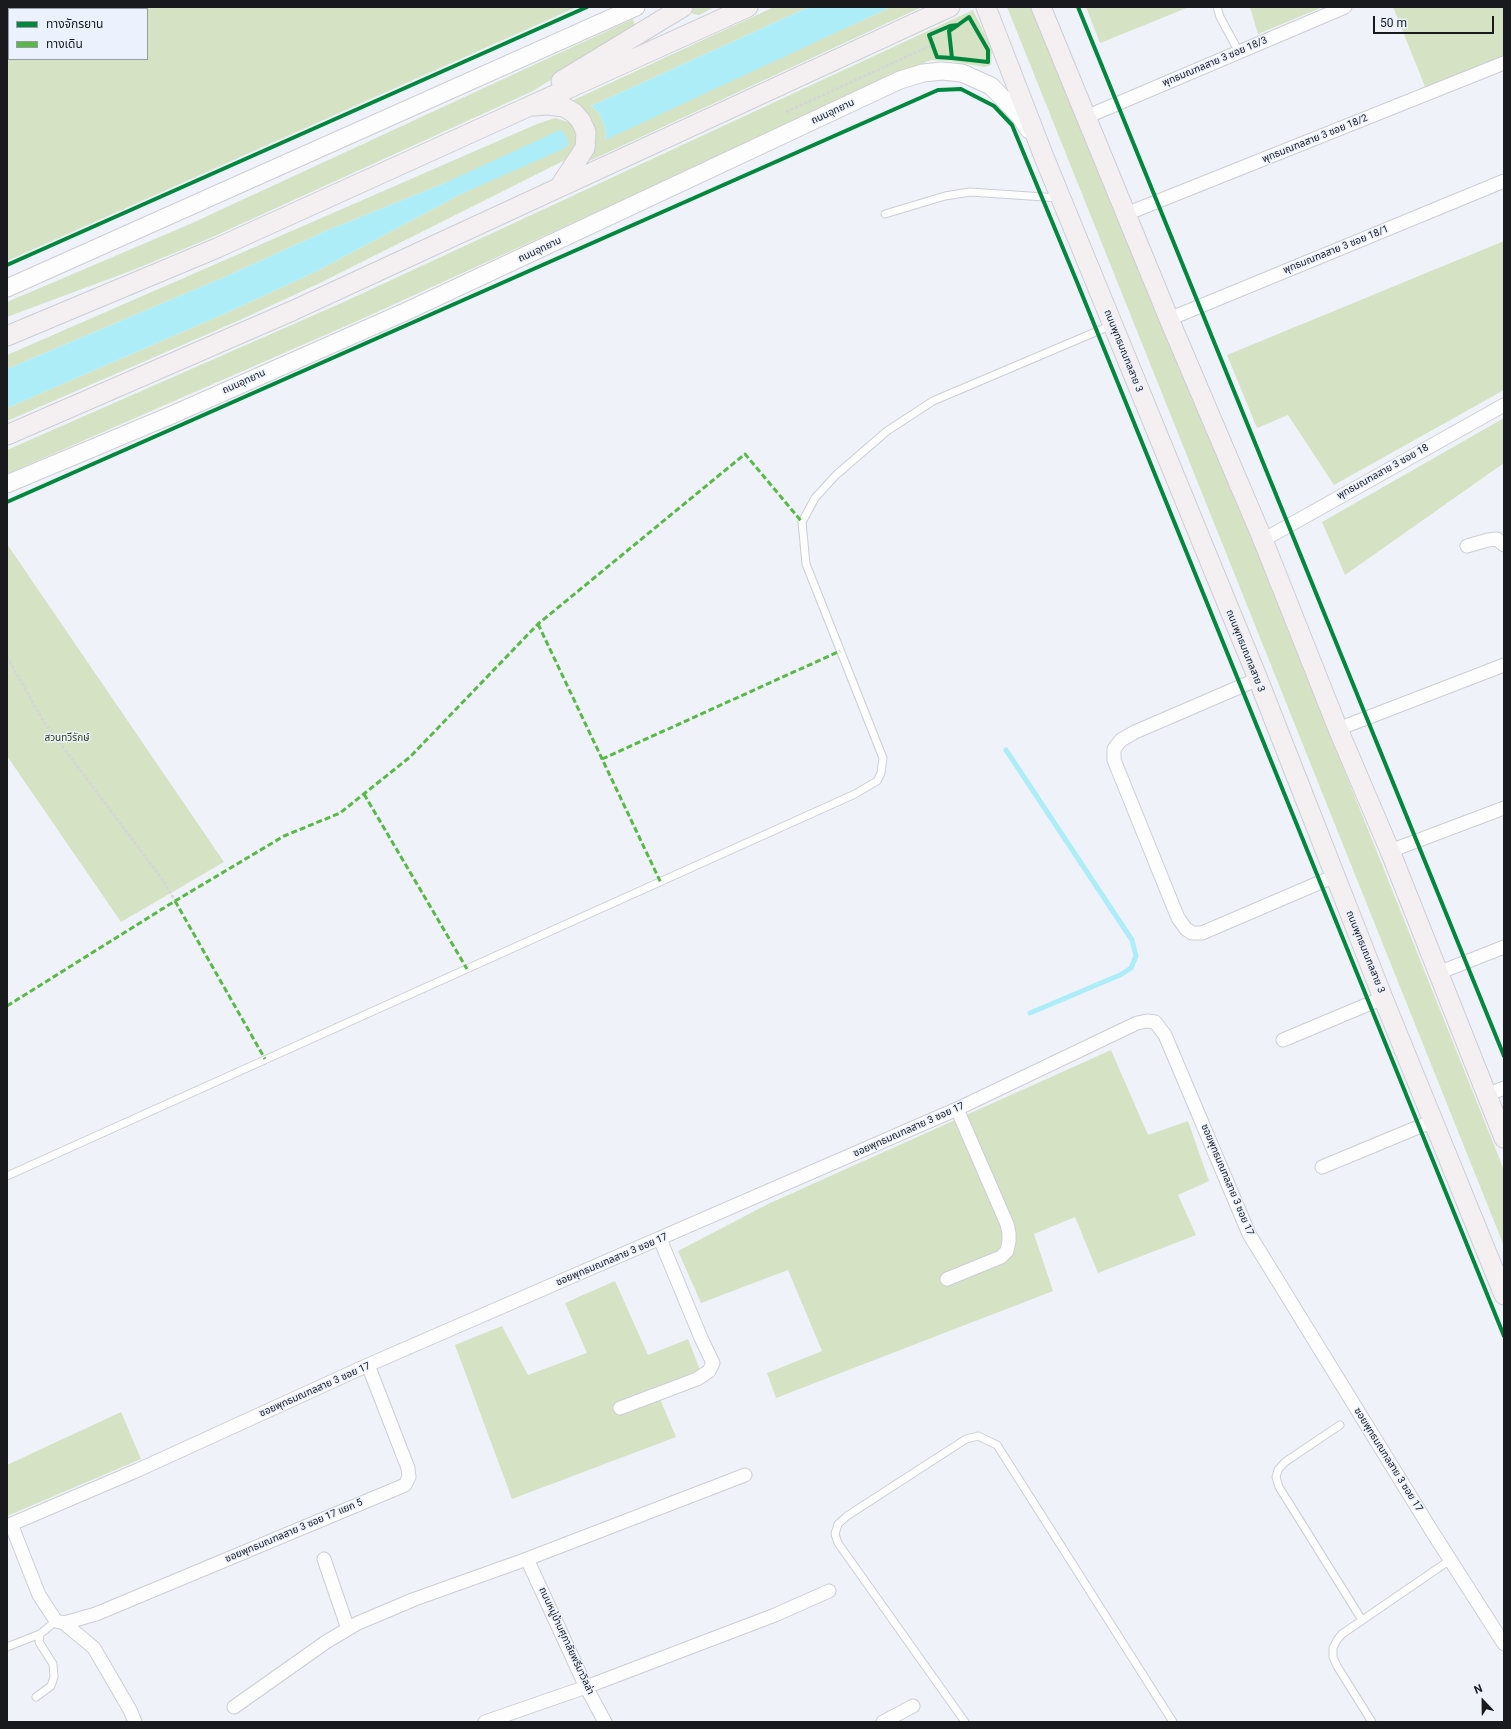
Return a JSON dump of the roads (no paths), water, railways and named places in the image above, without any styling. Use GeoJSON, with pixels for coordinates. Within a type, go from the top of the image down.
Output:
{"type":"FeatureCollection","features":[{"type":"Feature","properties":{"kind":"main road"},"geometry":{"type":"LineString","coordinates":[[488,126],[683,7]]}},
{"type":"Feature","properties":{"kind":"main road"},"geometry":{"type":"LineString","coordinates":[[7,336],[217,248],[748,7]]}},
{"type":"Feature","properties":{"kind":"main road"},"geometry":{"type":"LineString","coordinates":[[7,435],[292,311],[950,7]]}},
{"type":"Feature","properties":{"kind":"main road","name":"ถนนพุทธมณฑลสาย 3"},"geometry":{"type":"LineString","coordinates":[[986,7],[1044,157],[1258,679],[1335,876],[1504,1295]]}},
{"type":"Feature","properties":{"kind":"main road"},"geometry":{"type":"LineString","coordinates":[[1041,7],[1169,319],[1263,540],[1338,729],[1390,851],[1438,973],[1496,1091],[1504,1138]]}},
{"type":"Feature","properties":{"kind":"main road"},"geometry":{"type":"LineString","coordinates":[[531,106],[547,105],[564,108],[574,113],[581,121],[586,132],[585,148],[560,186]]}},
{"type":"Feature","properties":{"kind":"street"},"geometry":{"type":"LineString","coordinates":[[7,288],[636,7]]}},
{"type":"Feature","properties":{"kind":"street","name":"พุทธมณฑลสาย 3 ซอย 18/3"},"geometry":{"type":"LineString","coordinates":[[1086,117],[1345,7]]}},
{"type":"Feature","properties":{"kind":"street","name":"พุทธมณฑลสาย 3 ซอย 18/2"},"geometry":{"type":"LineString","coordinates":[[1126,214],[1504,63]]}},
{"type":"Feature","properties":{"kind":"street","name":"ถนนอุทยาน"},"geometry":{"type":"LineString","coordinates":[[7,484],[174,414],[415,307],[900,80],[923,73],[942,72],[962,74],[991,86],[1019,115],[1044,157]]}},
{"type":"Feature","properties":{"kind":"street","name":"พุทธมณฑลสาย 3 ซอย 18/1"},"geometry":{"type":"LineString","coordinates":[[1169,319],[1504,181]]}},
{"type":"Feature","properties":{"kind":"street","name":"พุทธมณฑลสาย 3 ซอย 18"},"geometry":{"type":"LineString","coordinates":[[1263,540],[1504,405]]}},
{"type":"Feature","properties":{"kind":"street"},"geometry":{"type":"LineString","coordinates":[[1467,546],[1497,539],[1504,545]]}},
{"type":"Feature","properties":{"kind":"street"},"geometry":{"type":"LineString","coordinates":[[1338,729],[1504,665]]}},
{"type":"Feature","properties":{"kind":"street"},"geometry":{"type":"LineString","coordinates":[[1258,679],[1135,732],[1121,740],[1114,749],[1114,760],[1178,918],[1192,933],[1202,933],[1335,876]]}},
{"type":"Feature","properties":{"kind":"street"},"geometry":{"type":"LineString","coordinates":[[1390,851],[1504,808]]}},
{"type":"Feature","properties":{"kind":"street"},"geometry":{"type":"LineString","coordinates":[[1438,973],[1504,947]]}},
{"type":"Feature","properties":{"kind":"street"},"geometry":{"type":"LineString","coordinates":[[1283,1040],[1384,998]]}},
{"type":"Feature","properties":{"kind":"street","name":"ซอยพุทธมณฑลสาย 3 ซอย 17"},"geometry":{"type":"LineString","coordinates":[[9,1525],[138,1470],[368,1365],[957,1109],[1137,1023],[1147,1021],[1155,1022],[1160,1026],[1165,1035],[1249,1234],[1450,1560],[1504,1644]]}},
{"type":"Feature","properties":{"kind":"street"},"geometry":{"type":"LineString","coordinates":[[947,1279],[1001,1257],[1007,1251],[1009,1241],[1007,1224],[957,1109]]}},
{"type":"Feature","properties":{"kind":"street"},"geometry":{"type":"LineString","coordinates":[[1322,1167],[1433,1121]]}},
{"type":"Feature","properties":{"kind":"street"},"geometry":{"type":"LineString","coordinates":[[620,1408],[697,1379],[710,1371],[713,1363],[701,1338],[660,1239]]}},
{"type":"Feature","properties":{"kind":"street","name":"ซอยพุทธมณฑลสาย 3 ซอย 17 แยก 5"},"geometry":{"type":"LineString","coordinates":[[60,1622],[96,1614],[405,1485],[409,1477],[408,1468],[368,1365]]}},
{"type":"Feature","properties":{"kind":"street"},"geometry":{"type":"LineString","coordinates":[[234,1707],[326,1642],[358,1623],[415,1599],[528,1559],[745,1475]]}},
{"type":"Feature","properties":{"kind":"street"},"geometry":{"type":"LineString","coordinates":[[9,1525],[39,1595],[60,1622],[94,1648],[130,1710],[135,1722]]}},
{"type":"Feature","properties":{"kind":"street"},"geometry":{"type":"LineString","coordinates":[[324,1559],[348,1629]]}},
{"type":"Feature","properties":{"kind":"street","name":"ถนนหมู่บ้านศุภาลัยพรีมาวิลล่า"},"geometry":{"type":"LineString","coordinates":[[528,1559],[586,1687],[605,1722]]}},
{"type":"Feature","properties":{"kind":"street"},"geometry":{"type":"LineString","coordinates":[[485,1722],[586,1687],[775,1615],[829,1591]]}},
{"type":"Feature","properties":{"kind":"street"},"geometry":{"type":"LineString","coordinates":[[883,1722],[913,1706]]}},
{"type":"Feature","properties":{"kind":"lane"},"geometry":{"type":"LineString","coordinates":[[1217,7],[1238,52]]}},
{"type":"Feature","properties":{"kind":"lane"},"geometry":{"type":"LineString","coordinates":[[885,214],[945,196],[970,192],[1061,198]]}},
{"type":"Feature","properties":{"kind":"lane"},"geometry":{"type":"LineString","coordinates":[[7,1176],[841,801],[877,781],[882,769],[883,758],[806,564],[802,522],[815,498],[836,475],[886,431],[927,406],[996,374],[1113,325]]}},
{"type":"Feature","properties":{"kind":"lane"},"geometry":{"type":"LineString","coordinates":[[1340,1425],[1285,1462],[1278,1470],[1276,1477],[1279,1487],[1362,1620]]}},
{"type":"Feature","properties":{"kind":"lane"},"geometry":{"type":"LineString","coordinates":[[965,1722],[838,1543],[835,1534],[838,1524],[847,1516],[966,1439],[978,1436],[997,1445],[1173,1722]]}},
{"type":"Feature","properties":{"kind":"lane"},"geometry":{"type":"LineString","coordinates":[[1372,1722],[1337,1666],[1333,1657],[1333,1648],[1342,1634],[1450,1560]]}},
{"type":"Feature","properties":{"kind":"lane"},"geometry":{"type":"LineString","coordinates":[[7,1647],[40,1634],[60,1622]]}},
{"type":"Feature","properties":{"kind":"lane"},"geometry":{"type":"LineString","coordinates":[[36,1697],[51,1686],[54,1677],[53,1664],[39,1642],[40,1634]]}},
{"type":"Feature","properties":{"kind":"water"},"geometry":{"type":"Polygon","coordinates":[[[809,7],[891,7],[605,140],[606,133],[603,122],[599,113],[591,106],[809,7]]]}},
{"type":"Feature","properties":{"kind":"water"},"geometry":{"type":"Polygon","coordinates":[[[560,130],[564,132],[568,141],[567,146],[561,150],[461,194],[317,271],[224,314],[7,408],[7,369],[227,276],[328,230],[445,183],[560,130]]]}},
{"type":"Feature","properties":{"kind":"waterway"},"geometry":{"type":"LineString","coordinates":[[1006,750],[1132,940],[1136,956],[1131,968],[1120,975],[1030,1013]]}},
{"type":"Feature","properties":{"kind":"park label","name":"สวนทวีรักษ์"},"geometry":{"type":"Point","coordinates":[67,738]}}]}
